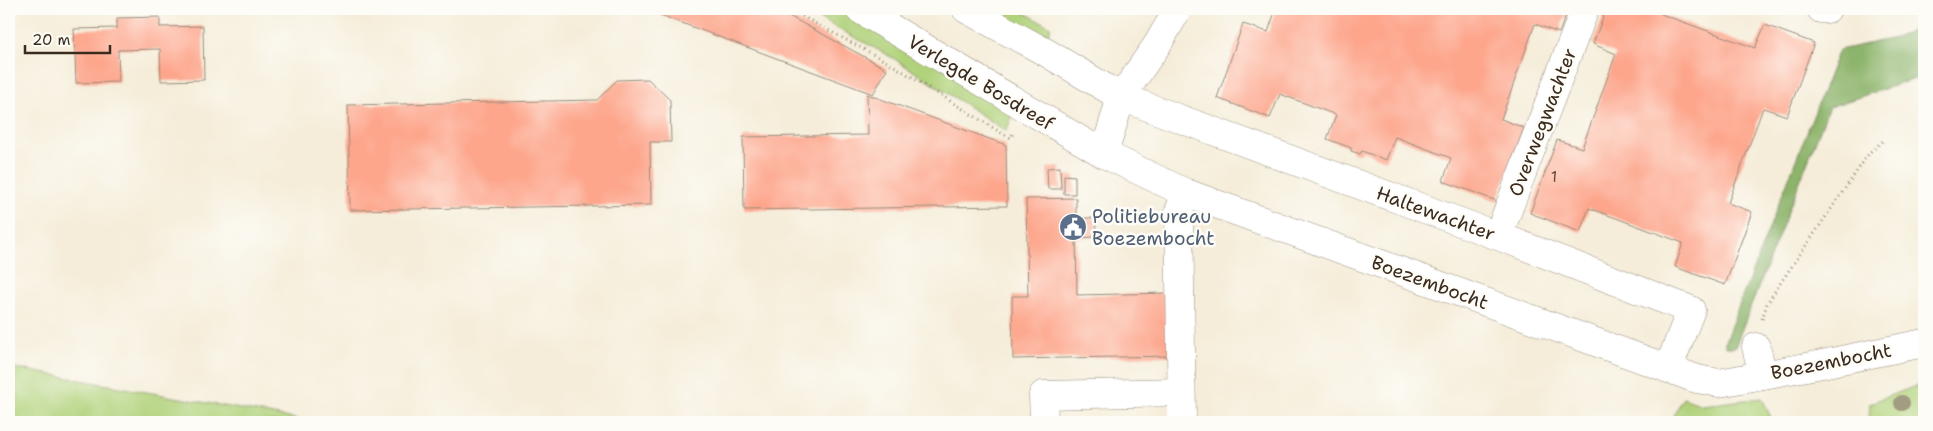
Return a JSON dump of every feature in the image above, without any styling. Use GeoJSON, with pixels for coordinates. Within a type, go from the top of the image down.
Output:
{"type":"FeatureCollection","features":[{"type":"Feature","properties":{"kind":"street","name":"Verlegde Bosdreef"},"geometry":{"type":"LineString","coordinates":[[859,9],[1104,154]]}},
{"type":"Feature","properties":{"kind":"street"},"geometry":{"type":"LineString","coordinates":[[966,9],[1120,96]]}},
{"type":"Feature","properties":{"kind":"street"},"geometry":{"type":"LineString","coordinates":[[1104,154],[1120,96],[1157,45],[1178,9]]}},
{"type":"Feature","properties":{"kind":"street","name":"Overwegwachter"},"geometry":{"type":"LineString","coordinates":[[1498,236],[1585,9]]}},
{"type":"Feature","properties":{"kind":"street"},"geometry":{"type":"LineString","coordinates":[[1821,9],[1826,9]]}},
{"type":"Feature","properties":{"kind":"street","name":"Haltewachter"},"geometry":{"type":"LineString","coordinates":[[1120,96],[1498,236],[1691,310],[1668,369]]}},
{"type":"Feature","properties":{"kind":"street","name":"Boezembocht"},"geometry":{"type":"LineString","coordinates":[[1104,154],[1186,193],[1697,379],[1719,383],[1924,342]]}},
{"type":"Feature","properties":{"kind":"street"},"geometry":{"type":"LineString","coordinates":[[1182,422],[1179,211],[1186,193]]}},
{"type":"Feature","properties":{"kind":"street"},"geometry":{"type":"LineString","coordinates":[[1756,347],[1763,375]]}},
{"type":"Feature","properties":{"kind":"street"},"geometry":{"type":"LineString","coordinates":[[1044,422],[1043,395],[1181,392]]}},
{"type":"Feature","properties":{"kind":"path"},"geometry":{"type":"LineString","coordinates":[[1756,347],[1759,327],[1767,304],[1870,152],[1883,141]]}},
{"type":"Feature","properties":{"kind":"green space"},"geometry":{"type":"Polygon","coordinates":[[[802,9],[844,9],[1015,111],[1006,131],[893,58],[802,9]]]}},
{"type":"Feature","properties":{"kind":"green space"},"geometry":{"type":"Polygon","coordinates":[[[982,9],[1017,9],[1051,27],[1046,42],[982,9]]]}},
{"type":"Feature","properties":{"kind":"green space"},"geometry":{"type":"Polygon","coordinates":[[[1924,25],[1924,76],[1829,107],[1735,347],[1725,347],[1725,341],[1839,50],[1895,38],[1924,25]]]}},
{"type":"Feature","properties":{"kind":"green space"},"geometry":{"type":"Polygon","coordinates":[[[9,367],[312,422],[9,422],[9,367]]]}},
{"type":"Feature","properties":{"kind":"green space"},"geometry":{"type":"Polygon","coordinates":[[[1924,383],[1924,422],[1878,422],[1869,418],[1870,403],[1924,383]]]}},
{"type":"Feature","properties":{"kind":"green space"},"geometry":{"type":"Polygon","coordinates":[[[1683,398],[1702,405],[1762,398],[1773,422],[1670,422],[1683,398]]]}},
{"type":"Feature","properties":{"kind":"building"},"geometry":{"type":"Polygon","coordinates":[[[644,9],[776,9],[887,69],[873,94],[644,9]]]}},
{"type":"Feature","properties":{"kind":"building"},"geometry":{"type":"Polygon","coordinates":[[[1276,9],[1568,9],[1559,33],[1535,24],[1501,119],[1524,128],[1497,201],[1443,181],[1451,158],[1395,137],[1386,160],[1362,151],[1360,154],[1351,151],[1351,148],[1327,139],[1336,115],[1280,94],[1270,118],[1217,98],[1243,24],[1268,32],[1276,9]]]}},
{"type":"Feature","properties":{"kind":"building"},"geometry":{"type":"Polygon","coordinates":[[[1606,9],[1663,9],[1661,14],[1755,48],[1765,25],[1814,43],[1787,116],[1763,108],[1728,203],[1752,212],[1725,285],[1675,267],[1683,243],[1589,208],[1580,232],[1530,213],[1557,140],[1582,148],[1616,54],[1593,44],[1606,9]]]}},
{"type":"Feature","properties":{"kind":"building"},"geometry":{"type":"Polygon","coordinates":[[[160,17],[160,27],[203,26],[204,80],[161,81],[160,49],[118,50],[119,82],[76,83],[74,29],[117,28],[117,18],[160,17]]]}},
{"type":"Feature","properties":{"kind":"building"},"geometry":{"type":"Polygon","coordinates":[[[648,79],[670,100],[671,142],[650,142],[651,205],[350,210],[348,105],[597,100],[617,80],[648,79]]]}},
{"type":"Feature","properties":{"kind":"building"},"geometry":{"type":"Polygon","coordinates":[[[867,94],[1006,145],[1007,206],[744,210],[743,137],[868,135],[867,94]]]}},
{"type":"Feature","properties":{"kind":"building"},"geometry":{"type":"Polygon","coordinates":[[[1060,167],[1061,189],[1048,189],[1047,168],[1060,167]]]}},
{"type":"Feature","properties":{"kind":"building"},"geometry":{"type":"Polygon","coordinates":[[[1064,175],[1075,176],[1075,194],[1064,194],[1064,175]]]}},
{"type":"Feature","properties":{"kind":"building"},"geometry":{"type":"Polygon","coordinates":[[[1076,198],[1076,218],[1096,218],[1096,237],[1076,238],[1077,295],[1169,293],[1170,356],[1013,359],[1012,296],[1028,296],[1026,199],[1076,198]]]}},
{"type":"Feature","properties":{"kind":"place","name":"Politiebureau Boezembocht"},"geometry":{"type":"Point","coordinates":[1073,227]}}]}
